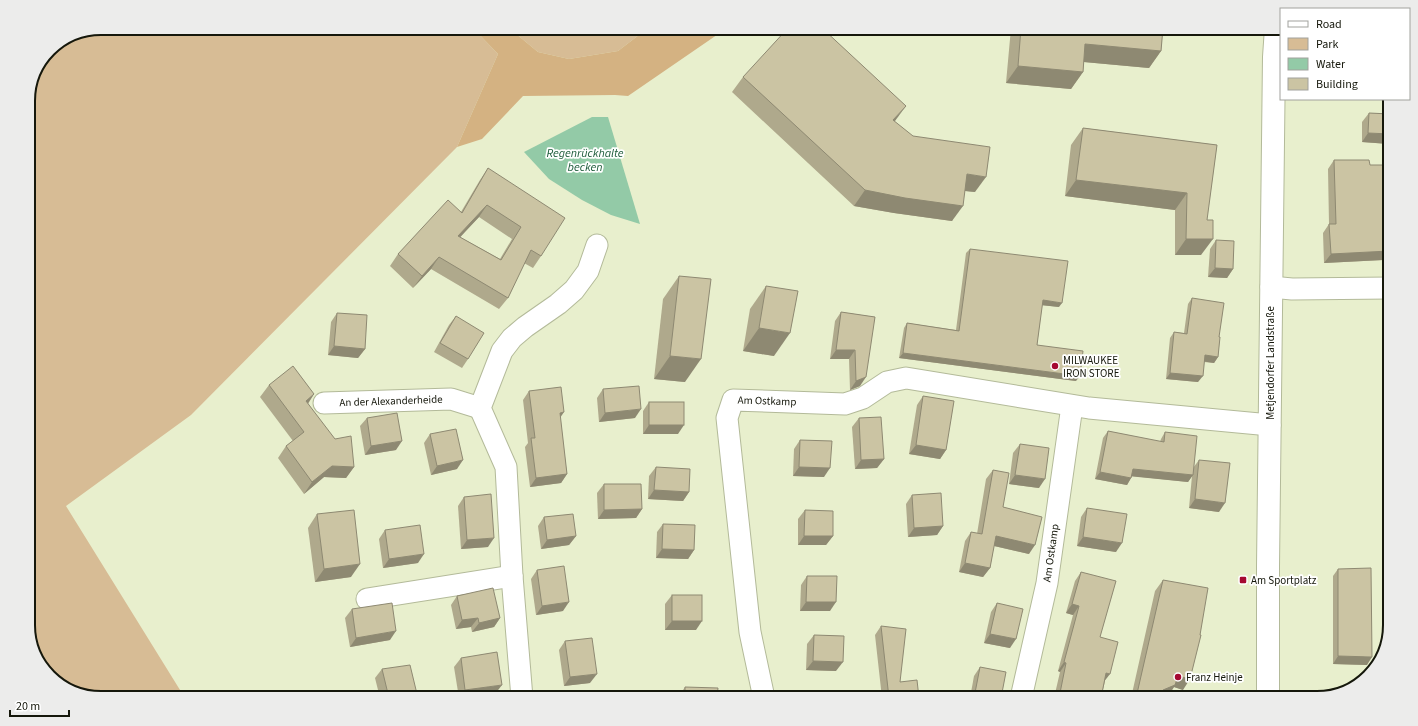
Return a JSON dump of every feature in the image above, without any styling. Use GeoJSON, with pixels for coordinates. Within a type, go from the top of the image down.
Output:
{"type":"FeatureCollection","features":[{"type":"Feature","properties":{"kind":"main road","name":"Metjendorfer Landstraße"},"geometry":{"type":"LineString","coordinates":[[1268,691],[1271,287],[1276,35]]}},
{"type":"Feature","properties":{"kind":"street"},"geometry":{"type":"LineString","coordinates":[[521,691],[512,576],[506,467],[480,408],[502,351],[512,338],[558,304],[574,290],[588,271],[597,245]]}},
{"type":"Feature","properties":{"kind":"street"},"geometry":{"type":"LineString","coordinates":[[1271,287],[1292,289],[1383,288]]}},
{"type":"Feature","properties":{"kind":"street","name":"Am Ostkamp"},"geometry":{"type":"LineString","coordinates":[[763,691],[750,632],[727,418],[733,400],[845,404],[863,398],[887,382],[906,378],[1072,406],[1270,425]]}},
{"type":"Feature","properties":{"kind":"street","name":"An der Alexanderheide"},"geometry":{"type":"LineString","coordinates":[[324,403],[451,399],[480,408]]}},
{"type":"Feature","properties":{"kind":"street","name":"Am Ostkamp"},"geometry":{"type":"LineString","coordinates":[[1023,691],[1047,583],[1072,406]]}},
{"type":"Feature","properties":{"kind":"street"},"geometry":{"type":"LineString","coordinates":[[367,599],[512,576]]}},
{"type":"Feature","properties":{"kind":"green space"},"geometry":{"type":"Polygon","coordinates":[[[101,35],[480,35],[498,54],[457,147],[191,415],[66,506],[181,691],[101,691],[80,688],[64,680],[51,669],[38,646],[36,638],[35,96],[37,84],[42,72],[57,51],[80,38],[101,35]]]}},
{"type":"Feature","properties":{"kind":"green space"},"geometry":{"type":"Polygon","coordinates":[[[517,35],[639,35],[618,51],[569,59],[538,52],[517,35]]]}},
{"type":"Feature","properties":{"kind":"shaded area"},"geometry":{"type":"Polygon","coordinates":[[[480,35],[517,35],[538,52],[569,59],[618,51],[639,35],[717,35],[628,96],[523,96],[482,139],[457,147],[498,54],[480,35]]]}},
{"type":"Feature","properties":{"kind":"water","name":"Regenrückhalte becken"},"geometry":{"type":"Polygon","coordinates":[[[592,117],[608,117],[640,224],[611,215],[582,200],[549,179],[524,152],[592,117]]]}},
{"type":"Feature","properties":{"kind":"building"},"geometry":{"type":"Polygon","coordinates":[[[782,35],[830,35],[906,106],[893,120],[913,136],[990,147],[986,177],[967,174],[963,206],[905,198],[865,190],[743,77],[782,35]]]}},
{"type":"Feature","properties":{"kind":"building"},"geometry":{"type":"Polygon","coordinates":[[[1020,35],[1162,35],[1161,51],[1085,44],[1083,72],[1018,66],[1020,35]]]}},
{"type":"Feature","properties":{"kind":"building"},"geometry":{"type":"Polygon","coordinates":[[[1369,113],[1383,114],[1383,134],[1368,133],[1369,113]]]}},
{"type":"Feature","properties":{"kind":"building"},"geometry":{"type":"Polygon","coordinates":[[[1083,128],[1217,145],[1207,220],[1213,220],[1213,239],[1186,239],[1187,193],[1076,180],[1083,128]]]}},
{"type":"Feature","properties":{"kind":"building"},"geometry":{"type":"Polygon","coordinates":[[[1334,160],[1369,160],[1370,165],[1383,165],[1383,251],[1331,254],[1329,224],[1336,224],[1334,160]]]}},
{"type":"Feature","properties":{"kind":"building"},"geometry":{"type":"Polygon","coordinates":[[[488,168],[565,218],[541,256],[531,250],[508,298],[439,257],[422,276],[398,254],[448,200],[462,213],[488,168]],[[487,205],[458,236],[501,260],[521,227],[487,205]]]}},
{"type":"Feature","properties":{"kind":"building"},"geometry":{"type":"Polygon","coordinates":[[[1216,240],[1234,241],[1233,269],[1215,268],[1216,240]]]}},
{"type":"Feature","properties":{"kind":"building"},"geometry":{"type":"Polygon","coordinates":[[[970,249],[1068,261],[1062,303],[1043,300],[1037,345],[1083,351],[1080,376],[903,353],[907,323],[959,331],[970,249]]]}},
{"type":"Feature","properties":{"kind":"building"},"geometry":{"type":"Polygon","coordinates":[[[679,276],[711,279],[701,359],[670,356],[679,276]]]}},
{"type":"Feature","properties":{"kind":"building"},"geometry":{"type":"Polygon","coordinates":[[[766,286],[798,291],[790,333],[759,328],[766,286]]]}},
{"type":"Feature","properties":{"kind":"building"},"geometry":{"type":"Polygon","coordinates":[[[1192,298],[1224,303],[1219,337],[1218,357],[1205,355],[1203,376],[1170,373],[1174,332],[1187,334],[1192,298]]]}},
{"type":"Feature","properties":{"kind":"building"},"geometry":{"type":"Polygon","coordinates":[[[841,312],[875,317],[866,377],[856,381],[855,350],[836,350],[841,312]]]}},
{"type":"Feature","properties":{"kind":"building"},"geometry":{"type":"Polygon","coordinates":[[[337,313],[367,315],[365,349],[334,346],[337,313]]]}},
{"type":"Feature","properties":{"kind":"building"},"geometry":{"type":"Polygon","coordinates":[[[456,316],[484,333],[468,359],[440,343],[456,316]]]}},
{"type":"Feature","properties":{"kind":"building"},"geometry":{"type":"Polygon","coordinates":[[[293,366],[314,394],[306,401],[335,439],[351,436],[354,467],[332,466],[312,482],[286,446],[304,432],[269,385],[293,366]]]}},
{"type":"Feature","properties":{"kind":"building"},"geometry":{"type":"Polygon","coordinates":[[[639,386],[641,409],[605,413],[603,389],[639,386]]]}},
{"type":"Feature","properties":{"kind":"building"},"geometry":{"type":"Polygon","coordinates":[[[561,387],[564,412],[560,413],[567,474],[536,478],[531,438],[535,438],[529,391],[561,387]]]}},
{"type":"Feature","properties":{"kind":"building"},"geometry":{"type":"Polygon","coordinates":[[[923,396],[954,401],[946,450],[916,445],[923,396]]]}},
{"type":"Feature","properties":{"kind":"building"},"geometry":{"type":"Polygon","coordinates":[[[649,402],[684,402],[684,425],[649,425],[649,402]]]}},
{"type":"Feature","properties":{"kind":"building"},"geometry":{"type":"Polygon","coordinates":[[[397,413],[402,441],[371,446],[367,418],[397,413]]]}},
{"type":"Feature","properties":{"kind":"building"},"geometry":{"type":"Polygon","coordinates":[[[881,417],[884,459],[861,460],[859,418],[881,417]]]}},
{"type":"Feature","properties":{"kind":"building"},"geometry":{"type":"Polygon","coordinates":[[[456,429],[463,460],[437,466],[430,434],[456,429]]]}},
{"type":"Feature","properties":{"kind":"building"},"geometry":{"type":"Polygon","coordinates":[[[1108,431],[1164,442],[1165,432],[1197,436],[1193,475],[1133,469],[1131,478],[1100,472],[1108,431]]]}},
{"type":"Feature","properties":{"kind":"building"},"geometry":{"type":"Polygon","coordinates":[[[800,440],[832,441],[830,468],[799,467],[800,440]]]}},
{"type":"Feature","properties":{"kind":"building"},"geometry":{"type":"Polygon","coordinates":[[[1020,444],[1049,448],[1045,479],[1015,475],[1020,444]]]}},
{"type":"Feature","properties":{"kind":"building"},"geometry":{"type":"Polygon","coordinates":[[[1199,460],[1230,463],[1225,503],[1195,499],[1199,460]]]}},
{"type":"Feature","properties":{"kind":"building"},"geometry":{"type":"Polygon","coordinates":[[[656,467],[690,469],[689,492],[654,490],[656,467]]]}},
{"type":"Feature","properties":{"kind":"building"},"geometry":{"type":"Polygon","coordinates":[[[993,470],[1009,473],[1003,507],[1042,517],[1035,545],[996,536],[990,568],[965,563],[971,532],[982,534],[993,470]]]}},
{"type":"Feature","properties":{"kind":"building"},"geometry":{"type":"Polygon","coordinates":[[[604,484],[641,484],[642,509],[604,510],[604,484]]]}},
{"type":"Feature","properties":{"kind":"building"},"geometry":{"type":"Polygon","coordinates":[[[941,493],[943,526],[914,528],[912,495],[941,493]]]}},
{"type":"Feature","properties":{"kind":"building"},"geometry":{"type":"Polygon","coordinates":[[[491,494],[494,538],[467,540],[464,497],[491,494]]]}},
{"type":"Feature","properties":{"kind":"building"},"geometry":{"type":"Polygon","coordinates":[[[1087,508],[1127,514],[1122,543],[1083,537],[1087,508]]]}},
{"type":"Feature","properties":{"kind":"building"},"geometry":{"type":"Polygon","coordinates":[[[354,510],[360,564],[324,569],[317,514],[354,510]]]}},
{"type":"Feature","properties":{"kind":"building"},"geometry":{"type":"Polygon","coordinates":[[[805,510],[833,511],[833,536],[804,536],[805,510]]]}},
{"type":"Feature","properties":{"kind":"building"},"geometry":{"type":"Polygon","coordinates":[[[573,514],[576,536],[547,540],[544,517],[573,514]]]}},
{"type":"Feature","properties":{"kind":"building"},"geometry":{"type":"Polygon","coordinates":[[[663,524],[695,525],[694,550],[662,549],[663,524]]]}},
{"type":"Feature","properties":{"kind":"building"},"geometry":{"type":"Polygon","coordinates":[[[420,525],[424,554],[389,559],[385,530],[420,525]]]}},
{"type":"Feature","properties":{"kind":"building"},"geometry":{"type":"Polygon","coordinates":[[[564,566],[569,602],[542,606],[537,570],[564,566]]]}},
{"type":"Feature","properties":{"kind":"building"},"geometry":{"type":"Polygon","coordinates":[[[1371,568],[1372,657],[1338,656],[1338,569],[1371,568]]]}},
{"type":"Feature","properties":{"kind":"building"},"geometry":{"type":"Polygon","coordinates":[[[1081,572],[1116,581],[1100,637],[1118,642],[1110,674],[1106,673],[1102,691],[1060,691],[1066,663],[1064,662],[1079,606],[1072,604],[1081,572]]]}},
{"type":"Feature","properties":{"kind":"building"},"geometry":{"type":"Polygon","coordinates":[[[807,576],[837,576],[836,602],[806,602],[807,576]]]}},
{"type":"Feature","properties":{"kind":"building"},"geometry":{"type":"Polygon","coordinates":[[[1163,580],[1208,588],[1201,635],[1190,679],[1178,676],[1175,685],[1163,691],[1138,691],[1163,580]]]}},
{"type":"Feature","properties":{"kind":"building"},"geometry":{"type":"Polygon","coordinates":[[[493,588],[500,618],[479,623],[478,618],[462,620],[457,596],[493,588]]]}},
{"type":"Feature","properties":{"kind":"building"},"geometry":{"type":"Polygon","coordinates":[[[672,595],[702,595],[702,621],[672,621],[672,595]]]}},
{"type":"Feature","properties":{"kind":"building"},"geometry":{"type":"Polygon","coordinates":[[[392,603],[396,631],[356,638],[352,609],[392,603]]]}},
{"type":"Feature","properties":{"kind":"building"},"geometry":{"type":"Polygon","coordinates":[[[997,603],[1023,609],[1016,639],[990,634],[997,603]]]}},
{"type":"Feature","properties":{"kind":"building"},"geometry":{"type":"Polygon","coordinates":[[[881,626],[906,629],[900,682],[917,680],[918,691],[888,691],[881,626]]]}},
{"type":"Feature","properties":{"kind":"building"},"geometry":{"type":"Polygon","coordinates":[[[814,635],[844,636],[843,662],[813,661],[814,635]]]}},
{"type":"Feature","properties":{"kind":"building"},"geometry":{"type":"Polygon","coordinates":[[[592,638],[597,674],[570,677],[565,641],[592,638]]]}},
{"type":"Feature","properties":{"kind":"building"},"geometry":{"type":"Polygon","coordinates":[[[497,652],[502,685],[465,690],[461,658],[497,652]]]}},
{"type":"Feature","properties":{"kind":"building"},"geometry":{"type":"Polygon","coordinates":[[[410,665],[416,691],[387,691],[382,669],[410,665]]]}},
{"type":"Feature","properties":{"kind":"building"},"geometry":{"type":"Polygon","coordinates":[[[980,667],[1006,672],[1002,691],[975,691],[980,667]]]}},
{"type":"Feature","properties":{"kind":"building"},"geometry":{"type":"Polygon","coordinates":[[[685,687],[718,688],[718,691],[685,691],[685,687]]]}},
{"type":"Feature","properties":{"kind":"place","name":"MILWAUKEE IRON STORE"},"geometry":{"type":"Point","coordinates":[1055,366]}},
{"type":"Feature","properties":{"kind":"place","name":"Am Sportplatz"},"geometry":{"type":"Point","coordinates":[1243,580]}},
{"type":"Feature","properties":{"kind":"place","name":"Franz Heinje"},"geometry":{"type":"Point","coordinates":[1178,677]}}]}
